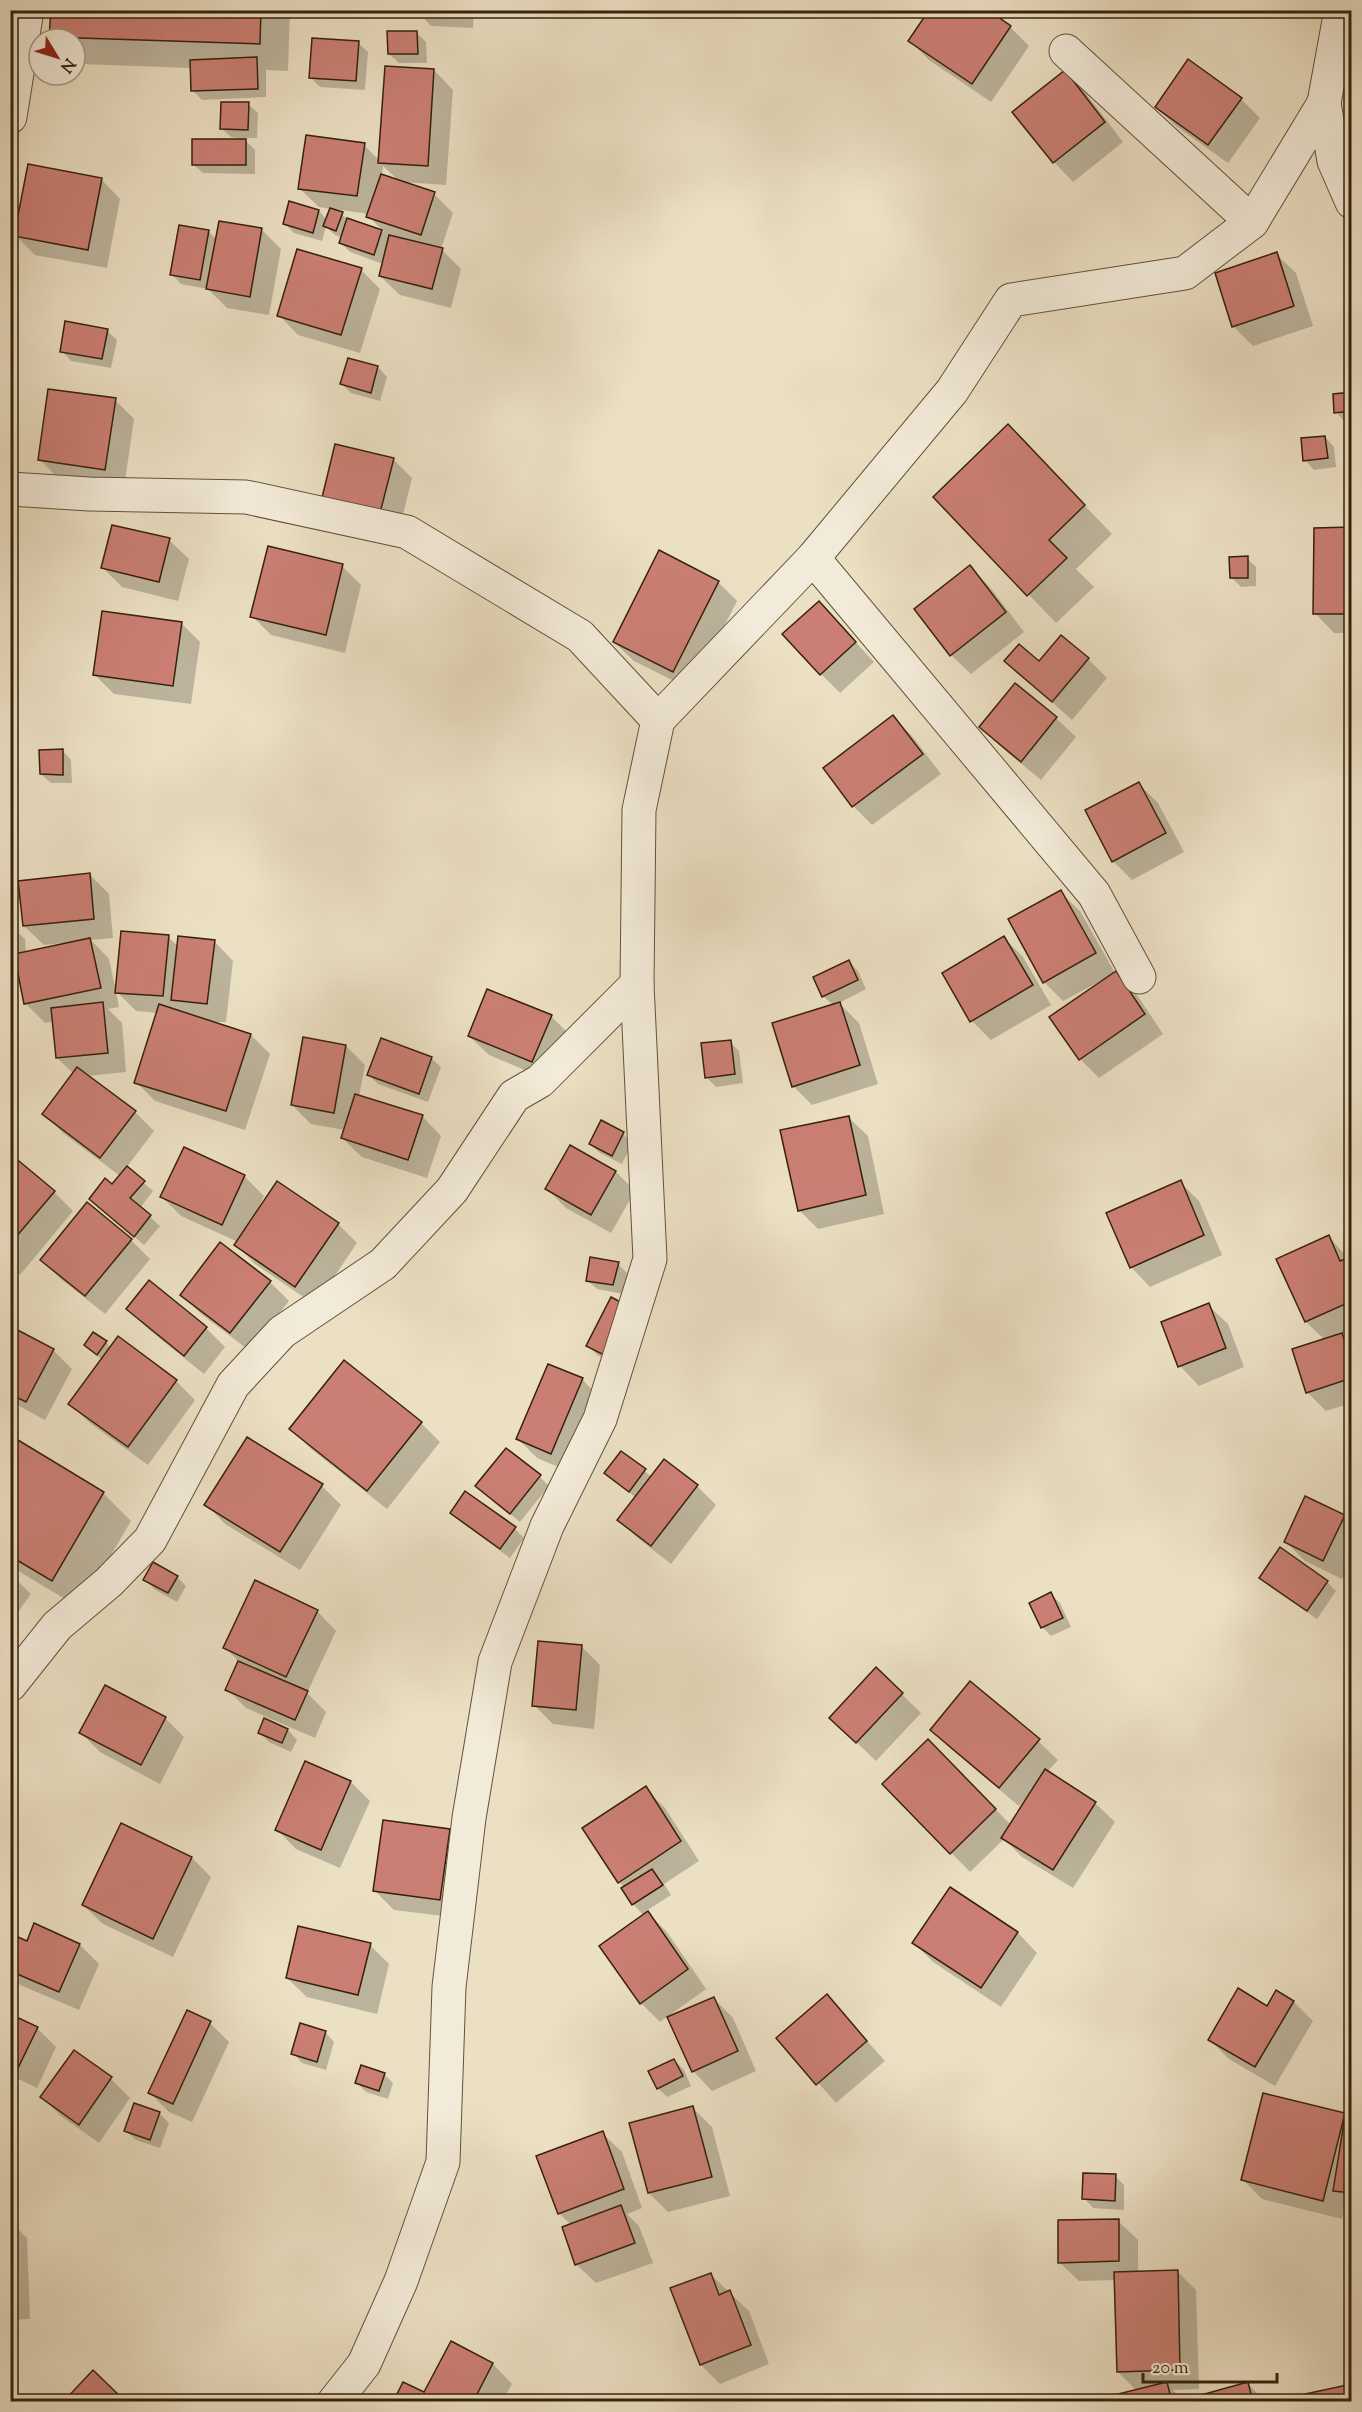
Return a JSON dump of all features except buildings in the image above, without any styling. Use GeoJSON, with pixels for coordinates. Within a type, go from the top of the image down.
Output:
{"type":"FeatureCollection","features":[{"type":"Feature","properties":{"kind":"street"},"geometry":{"type":"LineString","coordinates":[[10,117],[27,10]]}},
{"type":"Feature","properties":{"kind":"street"},"geometry":{"type":"LineString","coordinates":[[1341,10],[1324,103],[1334,161],[1352,202]]}},
{"type":"Feature","properties":{"kind":"street"},"geometry":{"type":"LineString","coordinates":[[1066,51],[1252,222]]}},
{"type":"Feature","properties":{"kind":"street"},"geometry":{"type":"LineString","coordinates":[[334,2402],[364,2364],[401,2281],[443,2162],[448,1987],[469,1818],[495,1662],[547,1526],[600,1419],[650,1259],[637,984],[639,810],[658,720],[813,558],[952,391],[1011,300],[1185,273],[1252,222],[1324,103]]}},
{"type":"Feature","properties":{"kind":"street"},"geometry":{"type":"LineString","coordinates":[[10,489],[89,494],[246,497],[407,532],[580,636],[658,720]]}},
{"type":"Feature","properties":{"kind":"street"},"geometry":{"type":"LineString","coordinates":[[813,558],[1094,894],[1139,977]]}},
{"type":"Feature","properties":{"kind":"street"},"geometry":{"type":"LineString","coordinates":[[10,1685],[57,1626],[109,1582],[150,1540],[233,1385],[282,1332],[383,1264],[452,1190],[514,1096],[540,1081],[637,984]]}}]}
